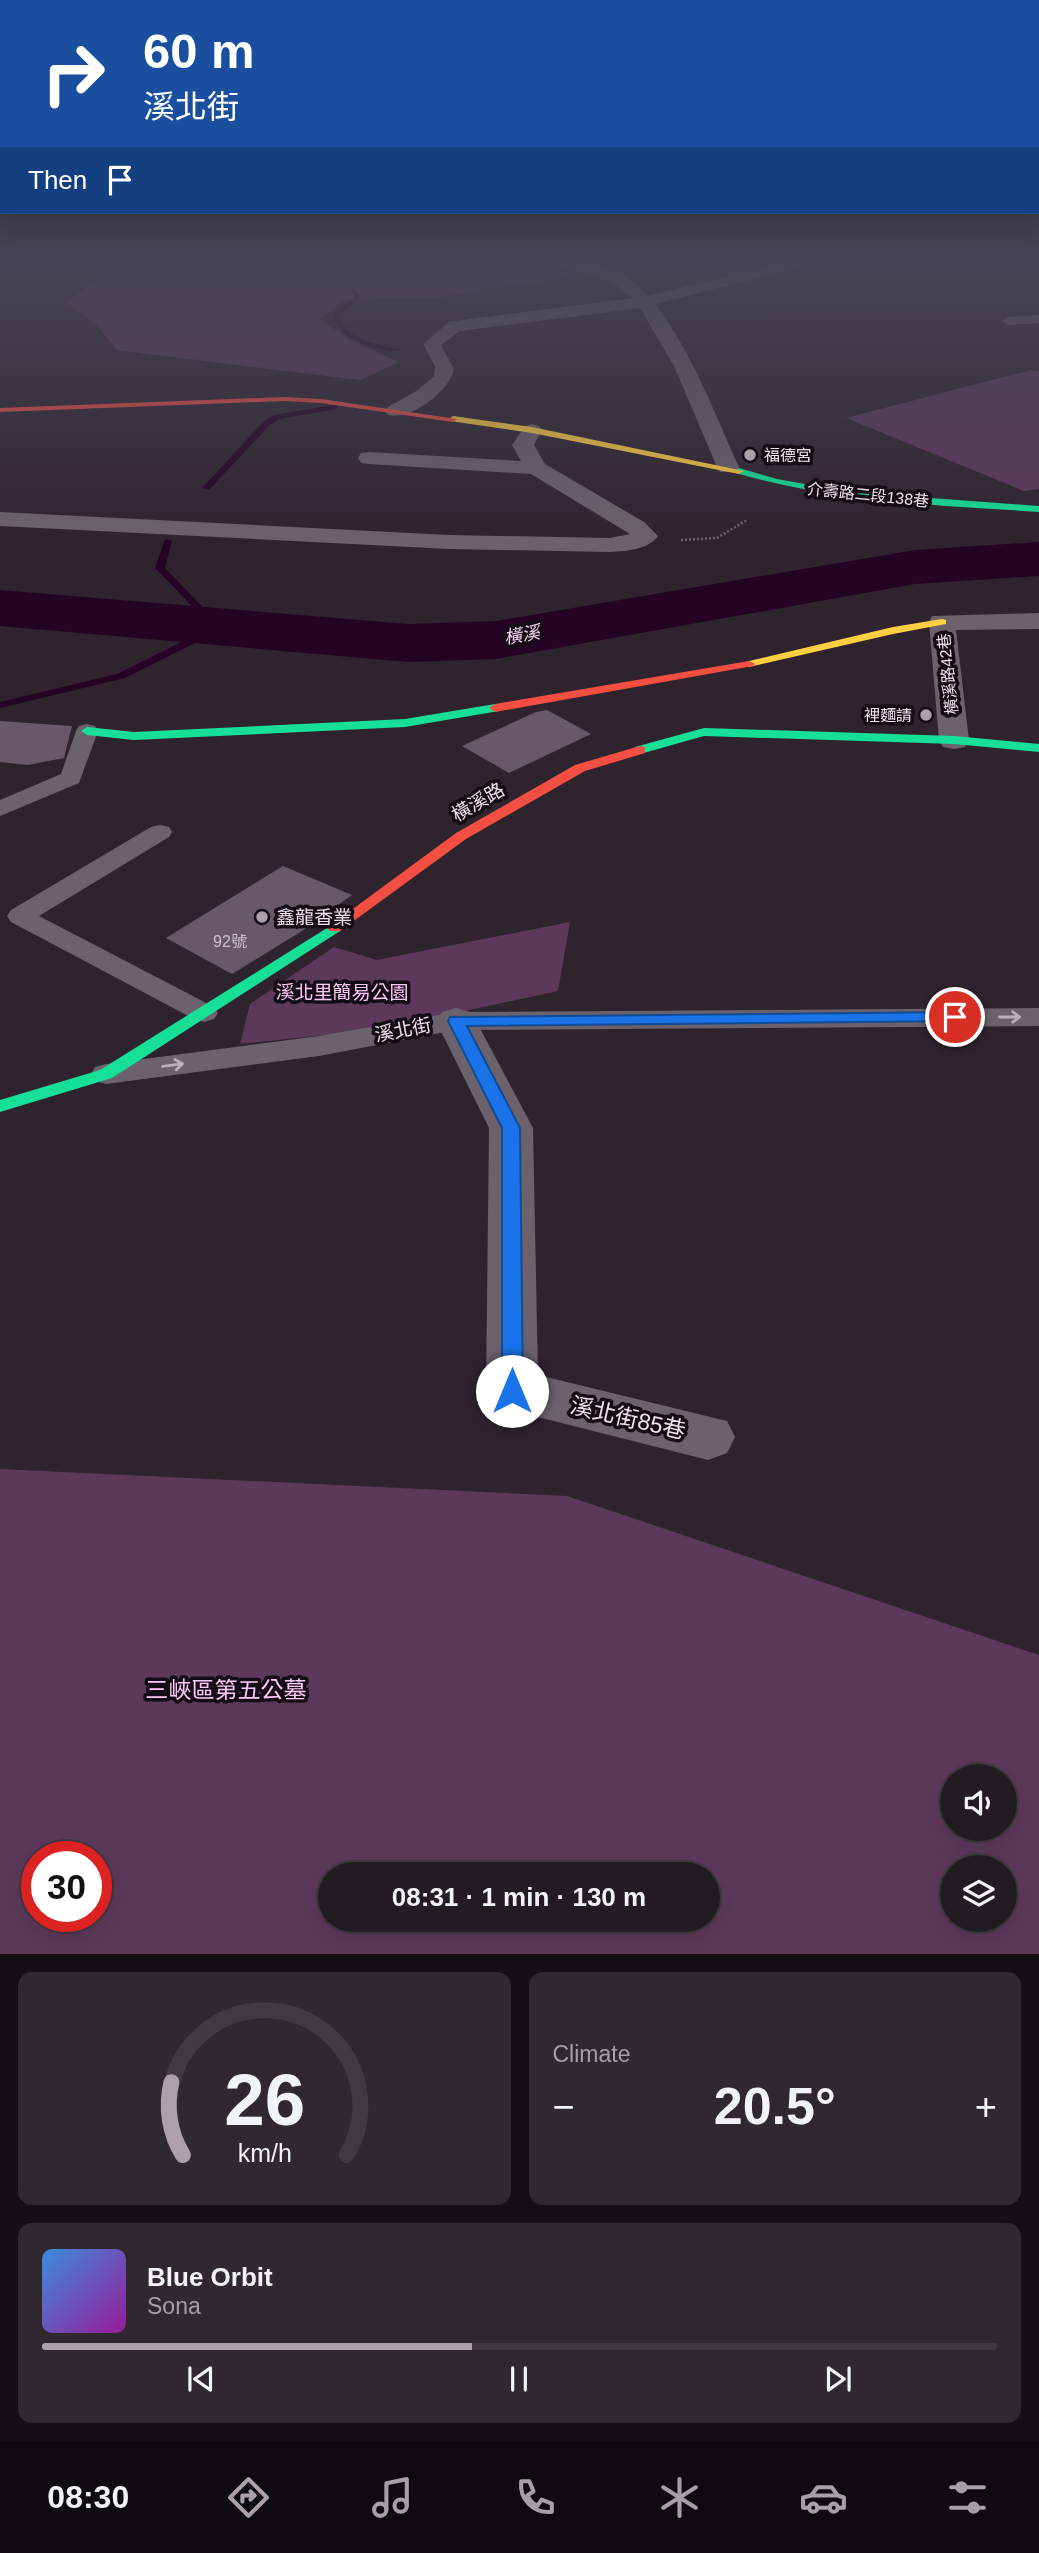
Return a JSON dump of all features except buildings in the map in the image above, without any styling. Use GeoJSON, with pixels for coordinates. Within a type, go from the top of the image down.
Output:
{"type":"FeatureCollection","features":[{"type":"Feature","properties":{"kind":"street"},"geometry":{"type":"LineString","coordinates":[[395,411],[429,393],[443,375],[444,364],[438,353]]}},
{"type":"Feature","properties":{"kind":"street"},"geometry":{"type":"LineString","coordinates":[[677,353],[728,467]]}},
{"type":"Feature","properties":{"kind":"street","name":"介壽路二段138巷"},"geometry":{"type":"LineString","coordinates":[[0,410],[285,399],[532,430],[728,467],[772,482],[840,495],[1039,509]]}},
{"type":"Feature","properties":{"kind":"street"},"geometry":{"type":"LineString","coordinates":[[532,430],[523,445],[536,468]]}},
{"type":"Feature","properties":{"kind":"street"},"geometry":{"type":"LineString","coordinates":[[0,519],[449,542],[610,545],[627,544],[646,536],[636,527],[536,468],[369,458]]}},
{"type":"Feature","properties":{"kind":"street","name":"橫溪路42巷"},"geometry":{"type":"LineString","coordinates":[[954,740],[942,622],[1039,621]]}},
{"type":"Feature","properties":{"kind":"street"},"geometry":{"type":"LineString","coordinates":[[87,731],[134,736],[405,723],[790,657],[900,626],[942,622]]}},
{"type":"Feature","properties":{"kind":"street","name":"橫溪路"},"geometry":{"type":"LineString","coordinates":[[0,1106],[106,1074],[310,946],[461,836],[580,768],[704,732],[954,740],[1039,748]]}},
{"type":"Feature","properties":{"kind":"street","name":"溪北街85巷"},"geometry":{"type":"LineString","coordinates":[[456,1021],[511,1128],[512,1391],[708,1437]]}},
{"type":"Feature","properties":{"kind":"lane"},"geometry":{"type":"LineString","coordinates":[[0,809],[71,778],[87,731]]}},
{"type":"Feature","properties":{"kind":"lane"},"geometry":{"type":"LineString","coordinates":[[160,832],[20,916],[204,1013]]}},
{"type":"Feature","properties":{"kind":"lane","name":"溪北街"},"geometry":{"type":"LineString","coordinates":[[106,1074],[319,1046],[456,1021],[1039,1017]]}},
{"type":"Feature","properties":{"kind":"path"},"geometry":{"type":"LineString","coordinates":[[646,536],[703,543],[730,534],[747,520]]}},
{"type":"Feature","properties":{"kind":"green space"},"geometry":{"type":"Polygon","coordinates":[[[143,353],[379,353],[399,362],[360,380],[143,353]]]}},
{"type":"Feature","properties":{"kind":"green space"},"geometry":{"type":"Polygon","coordinates":[[[1031,370],[1039,371],[1039,489],[1024,491],[846,418],[1031,370]]]}},
{"type":"Feature","properties":{"kind":"green space","name":"溪北里簡易公園"},"geometry":{"type":"Polygon","coordinates":[[[570,922],[558,991],[381,1029],[240,1044],[250,1004],[334,947],[377,960],[570,922]]]}},
{"type":"Feature","properties":{"kind":"green space","name":"三峽區第五公墓"},"geometry":{"type":"Polygon","coordinates":[[[0,1469],[567,1496],[1039,1655],[1039,1954],[0,1954],[0,1469]]]}},
{"type":"Feature","properties":{"kind":"waterway"},"geometry":{"type":"LineString","coordinates":[[206,488],[266,424],[278,417],[334,407]]}},
{"type":"Feature","properties":{"kind":"waterway"},"geometry":{"type":"LineString","coordinates":[[0,705],[121,676],[218,628],[160,568],[168,541]]}},
{"type":"Feature","properties":{"kind":"waterway","name":"橫溪"},"geometry":{"type":"LineString","coordinates":[[0,608],[408,643],[496,640],[915,567],[1039,559]]}},
{"type":"Feature","properties":{"kind":"traffic: fast"},"geometry":{"type":"LineString","coordinates":[[739,471],[775,482],[850,495],[1039,509]]}},
{"type":"Feature","properties":{"kind":"traffic: fast"},"geometry":{"type":"LineString","coordinates":[[87,731],[134,736],[405,723],[495,708]]}},
{"type":"Feature","properties":{"kind":"traffic: fast"},"geometry":{"type":"LineString","coordinates":[[640,750],[704,732],[954,740],[1039,748]]}},
{"type":"Feature","properties":{"kind":"traffic: fast"},"geometry":{"type":"LineString","coordinates":[[0,1106],[106,1074],[335,928]]}},
{"type":"Feature","properties":{"kind":"traffic: slow"},"geometry":{"type":"LineString","coordinates":[[453,419],[532,430],[739,471]]}},
{"type":"Feature","properties":{"kind":"traffic: slow"},"geometry":{"type":"LineString","coordinates":[[749,664],[893,630],[942,622]]}},
{"type":"Feature","properties":{"kind":"traffic: jam"},"geometry":{"type":"LineString","coordinates":[[0,410],[285,399],[321,401],[453,419]]}},
{"type":"Feature","properties":{"kind":"traffic: jam"},"geometry":{"type":"LineString","coordinates":[[495,708],[749,664]]}},
{"type":"Feature","properties":{"kind":"traffic: jam"},"geometry":{"type":"LineString","coordinates":[[335,928],[461,836],[580,768],[640,750]]}},
{"type":"Feature","properties":{"kind":"place","name":"福德宮"},"geometry":{"type":"Point","coordinates":[750,455]}},
{"type":"Feature","properties":{"kind":"place","name":"裡麵請"},"geometry":{"type":"Point","coordinates":[926,715]}},
{"type":"Feature","properties":{"kind":"place","name":"鑫龍香業"},"geometry":{"type":"Point","coordinates":[262,917]}},
{"type":"Feature","properties":{"kind":"route"},"geometry":{"type":"LineString","coordinates":[[512,1391],[511,1128],[456,1021],[955,1017]]}}]}
